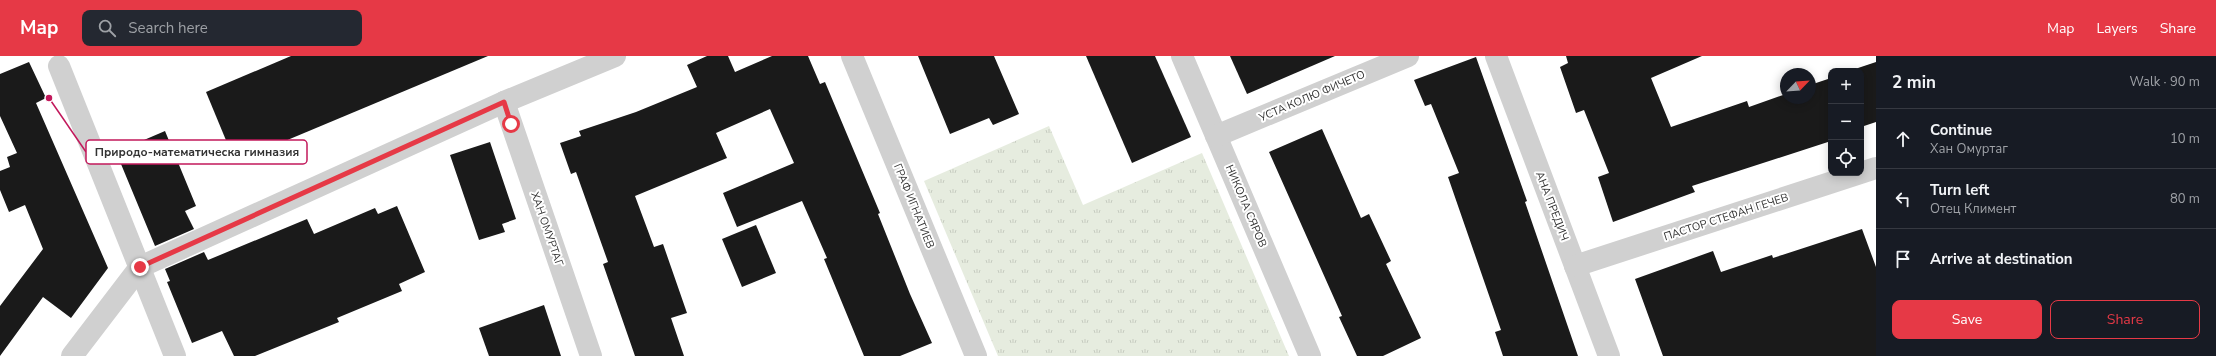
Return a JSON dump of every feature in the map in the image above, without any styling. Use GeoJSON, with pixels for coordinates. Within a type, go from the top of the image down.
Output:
{"type":"FeatureCollection","features":[{"type":"Feature","properties":{"kind":"street"},"geometry":{"type":"LineString","coordinates":[[72,356],[140,267],[504,102],[615,56]]}},
{"type":"Feature","properties":{"kind":"street","name":"ГРАФ ИГНАТИЕВ"},"geometry":{"type":"LineString","coordinates":[[852,56],[976,356]]}},
{"type":"Feature","properties":{"kind":"street","name":"НИКОЛА СЯРОВ"},"geometry":{"type":"LineString","coordinates":[[1182,56],[1310,356]]}},
{"type":"Feature","properties":{"kind":"street","name":"УСТА КОЛЮ ФИЧЕТО"},"geometry":{"type":"LineString","coordinates":[[1216,136],[1408,56]]}},
{"type":"Feature","properties":{"kind":"street","name":"АНА ПРЕДИЧ"},"geometry":{"type":"LineString","coordinates":[[1496,56],[1609,356]]}},
{"type":"Feature","properties":{"kind":"street"},"geometry":{"type":"LineString","coordinates":[[59,66],[175,356]]}},
{"type":"Feature","properties":{"kind":"street","name":"ХАН ОМУРТАГ"},"geometry":{"type":"LineString","coordinates":[[504,102],[591,356]]}},
{"type":"Feature","properties":{"kind":"street","name":"ПАСТОР СТЕФАН ГЕЧЕВ"},"geometry":{"type":"LineString","coordinates":[[1575,266],[1876,168]]}},
{"type":"Feature","properties":{"kind":"green space"},"geometry":{"type":"Polygon","coordinates":[[[1049,126],[1083,205],[1202,153],[1289,356],[998,356],[924,181],[1049,126]]]}},
{"type":"Feature","properties":{"kind":"building"},"geometry":{"type":"Polygon","coordinates":[[[291,56],[488,56],[235,162],[206,92],[291,56]]]}},
{"type":"Feature","properties":{"kind":"building"},"geometry":{"type":"Polygon","coordinates":[[[707,56],[728,56],[735,72],[772,56],[808,56],[820,84],[825,82],[880,213],[878,214],[910,294],[932,343],[900,356],[864,356],[824,259],[827,258],[802,201],[737,227],[723,193],[794,163],[770,109],[716,133],[727,158],[635,196],[654,247],[663,244],[687,313],[671,318],[684,356],[635,356],[603,264],[608,262],[576,172],[571,174],[560,143],[581,136],[579,131],[636,112],[697,87],[687,65],[707,56]]]}},
{"type":"Feature","properties":{"kind":"building"},"geometry":{"type":"Polygon","coordinates":[[[918,56],[994,56],[1019,114],[993,125],[989,118],[950,134],[918,56]]]}},
{"type":"Feature","properties":{"kind":"building"},"geometry":{"type":"Polygon","coordinates":[[[1086,56],[1155,56],[1191,137],[1132,163],[1086,56]]]}},
{"type":"Feature","properties":{"kind":"building"},"geometry":{"type":"Polygon","coordinates":[[[1230,56],[1335,56],[1247,94],[1230,56]]]}},
{"type":"Feature","properties":{"kind":"building"},"geometry":{"type":"Polygon","coordinates":[[[1566,56],[1702,56],[1651,78],[1671,127],[1747,101],[1749,107],[1780,96],[1780,104],[1816,104],[1816,83],[1828,79],[1828,142],[1692,186],[1695,192],[1613,222],[1598,177],[1609,173],[1584,110],[1576,113],[1560,67],[1568,63],[1566,56]]]}},
{"type":"Feature","properties":{"kind":"building"},"geometry":{"type":"Polygon","coordinates":[[[1476,57],[1527,201],[1525,202],[1578,356],[1503,356],[1495,332],[1501,330],[1448,177],[1459,173],[1431,104],[1425,106],[1414,80],[1476,57]]]}},
{"type":"Feature","properties":{"kind":"building"},"geometry":{"type":"Polygon","coordinates":[[[29,62],[46,98],[36,103],[108,268],[71,318],[43,297],[0,356],[0,306],[43,249],[25,205],[9,212],[0,190],[0,171],[10,167],[7,157],[17,153],[0,116],[0,74],[29,62]]]}},
{"type":"Feature","properties":{"kind":"building"},"geometry":{"type":"Polygon","coordinates":[[[1876,62],[1876,122],[1864,126],[1864,68],[1858,68],[1876,62]]]}},
{"type":"Feature","properties":{"kind":"building"},"geometry":{"type":"Polygon","coordinates":[[[1322,129],[1361,218],[1369,214],[1391,261],[1386,264],[1421,338],[1383,356],[1357,356],[1339,317],[1342,316],[1269,152],[1322,129]]]}},
{"type":"Feature","properties":{"kind":"building"},"geometry":{"type":"Polygon","coordinates":[[[165,131],[196,206],[185,211],[194,229],[155,246],[116,152],[165,131]]]}},
{"type":"Feature","properties":{"kind":"building"},"geometry":{"type":"Polygon","coordinates":[[[490,142],[516,219],[502,224],[505,232],[479,240],[450,155],[490,142]]]}},
{"type":"Feature","properties":{"kind":"building"},"geometry":{"type":"Polygon","coordinates":[[[397,206],[425,272],[399,284],[402,291],[337,318],[339,322],[255,356],[234,356],[222,331],[192,343],[167,282],[170,281],[165,269],[204,252],[208,260],[307,219],[314,234],[375,208],[378,214],[397,206]]]}},
{"type":"Feature","properties":{"kind":"building"},"geometry":{"type":"Polygon","coordinates":[[[756,225],[776,273],[742,287],[722,239],[756,225]]]}},
{"type":"Feature","properties":{"kind":"building"},"geometry":{"type":"Polygon","coordinates":[[[1862,229],[1876,267],[1876,356],[1663,356],[1635,279],[1713,251],[1721,272],[1772,255],[1773,258],[1862,229]]]}},
{"type":"Feature","properties":{"kind":"building"},"geometry":{"type":"Polygon","coordinates":[[[544,305],[561,356],[489,356],[479,328],[544,305]]]}},
{"type":"Feature","properties":{"kind":"place","name":"Природо-математическа гимназия"},"geometry":{"type":"Point","coordinates":[49,98]}},
{"type":"Feature","properties":{"kind":"route"},"geometry":{"type":"LineString","coordinates":[[140,267],[504,102],[511,124]]}}]}
